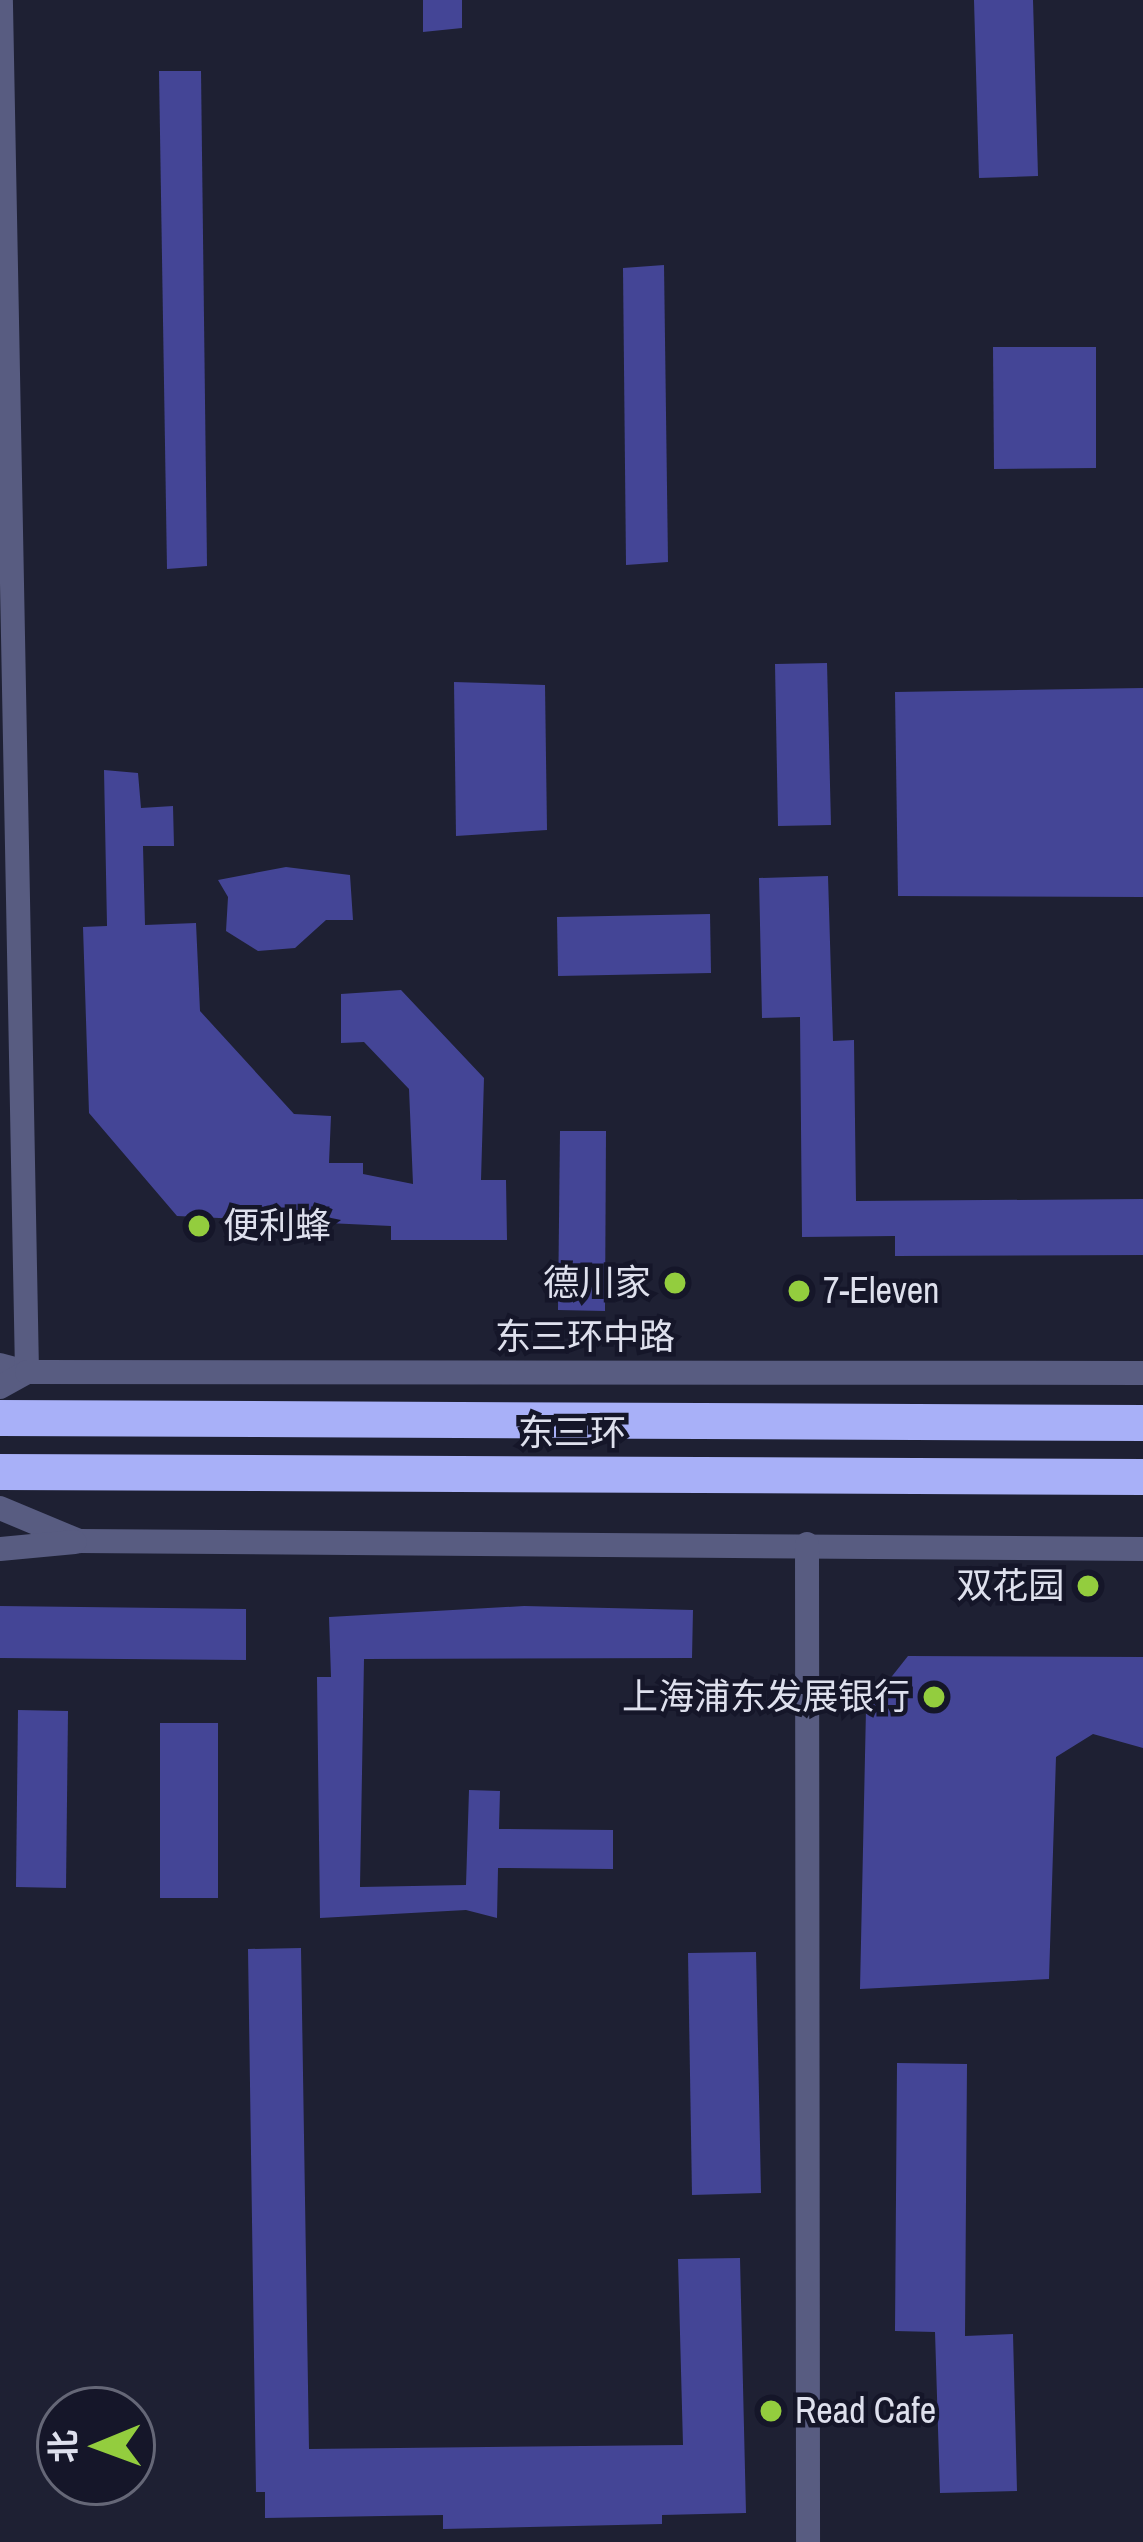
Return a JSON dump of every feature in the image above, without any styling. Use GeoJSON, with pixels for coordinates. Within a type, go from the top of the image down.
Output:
{"type":"FeatureCollection","features":[{"type":"Feature","properties":{"kind":"highway","name":"东三环"},"geometry":{"type":"LineString","coordinates":[[0,1418],[1143,1424]]}},
{"type":"Feature","properties":{"kind":"highway","name":"东三环"},"geometry":{"type":"LineString","coordinates":[[0,1472],[1143,1477]]}},
{"type":"Feature","properties":{"kind":"street"},"geometry":{"type":"LineString","coordinates":[[1,0],[27,1372]]}},
{"type":"Feature","properties":{"kind":"street","name":"东三环中路"},"geometry":{"type":"LineString","coordinates":[[0,1365],[27,1372],[1143,1373]]}},
{"type":"Feature","properties":{"kind":"street","name":"东三环中路"},"geometry":{"type":"LineString","coordinates":[[0,1387],[27,1372]]}},
{"type":"Feature","properties":{"kind":"street"},"geometry":{"type":"LineString","coordinates":[[0,1508],[79,1541]]}},
{"type":"Feature","properties":{"kind":"street"},"geometry":{"type":"LineString","coordinates":[[0,1549],[79,1541],[1143,1549]]}},
{"type":"Feature","properties":{"kind":"street"},"geometry":{"type":"LineString","coordinates":[[807,1544],[808,2542]]}},
{"type":"Feature","properties":{"kind":"building"},"geometry":{"type":"Polygon","coordinates":[[[423,0],[462,0],[462,28],[423,32],[423,0]]]}},
{"type":"Feature","properties":{"kind":"building"},"geometry":{"type":"Polygon","coordinates":[[[974,0],[1033,0],[1038,176],[979,178],[974,0]]]}},
{"type":"Feature","properties":{"kind":"building"},"geometry":{"type":"Polygon","coordinates":[[[159,71],[201,71],[207,566],[167,569],[159,71]]]}},
{"type":"Feature","properties":{"kind":"building"},"geometry":{"type":"Polygon","coordinates":[[[664,265],[668,562],[626,565],[623,268],[664,265]]]}},
{"type":"Feature","properties":{"kind":"building"},"geometry":{"type":"Polygon","coordinates":[[[993,347],[1096,347],[1096,468],[994,469],[993,347]]]}},
{"type":"Feature","properties":{"kind":"building"},"geometry":{"type":"Polygon","coordinates":[[[827,663],[831,825],[778,826],[775,664],[827,663]]]}},
{"type":"Feature","properties":{"kind":"building"},"geometry":{"type":"Polygon","coordinates":[[[454,682],[545,685],[547,830],[456,836],[454,682]]]}},
{"type":"Feature","properties":{"kind":"building"},"geometry":{"type":"Polygon","coordinates":[[[1143,688],[1143,897],[898,896],[895,692],[1143,688]]]}},
{"type":"Feature","properties":{"kind":"building"},"geometry":{"type":"Polygon","coordinates":[[[104,770],[138,773],[141,808],[173,806],[174,846],[143,846],[145,925],[196,923],[200,1011],[294,1114],[331,1116],[329,1163],[363,1163],[363,1174],[413,1184],[409,1089],[364,1042],[341,1043],[341,994],[401,990],[484,1078],[481,1180],[506,1180],[507,1240],[391,1240],[391,1226],[177,1216],[89,1113],[83,927],[107,926],[104,770]]]}},
{"type":"Feature","properties":{"kind":"building"},"geometry":{"type":"Polygon","coordinates":[[[286,867],[350,875],[353,920],[326,920],[295,948],[258,951],[226,931],[228,897],[218,880],[286,867]]]}},
{"type":"Feature","properties":{"kind":"building"},"geometry":{"type":"Polygon","coordinates":[[[828,876],[833,1041],[854,1040],[856,1201],[1143,1199],[1143,1255],[895,1256],[895,1236],[802,1237],[800,1017],[762,1018],[759,878],[828,876]]]}},
{"type":"Feature","properties":{"kind":"building"},"geometry":{"type":"Polygon","coordinates":[[[710,914],[711,973],[558,976],[557,917],[710,914]]]}},
{"type":"Feature","properties":{"kind":"building"},"geometry":{"type":"Polygon","coordinates":[[[560,1131],[606,1131],[605,1311],[558,1310],[560,1131]]]}},
{"type":"Feature","properties":{"kind":"building"},"geometry":{"type":"Polygon","coordinates":[[[0,1606],[246,1609],[246,1660],[0,1658],[0,1606]]]}},
{"type":"Feature","properties":{"kind":"building"},"geometry":{"type":"Polygon","coordinates":[[[524,1606],[693,1610],[692,1658],[364,1659],[360,1887],[466,1885],[469,1790],[500,1791],[499,1829],[613,1830],[613,1869],[498,1868],[497,1918],[466,1910],[320,1918],[317,1677],[331,1677],[329,1617],[524,1606]]]}},
{"type":"Feature","properties":{"kind":"building"},"geometry":{"type":"Polygon","coordinates":[[[908,1656],[1143,1657],[1143,1748],[1093,1734],[1056,1757],[1049,1979],[860,1989],[866,1709],[908,1656]]]}},
{"type":"Feature","properties":{"kind":"building"},"geometry":{"type":"Polygon","coordinates":[[[18,1710],[68,1711],[66,1888],[16,1887],[18,1710]]]}},
{"type":"Feature","properties":{"kind":"building"},"geometry":{"type":"Polygon","coordinates":[[[160,1723],[218,1723],[218,1898],[160,1898],[160,1723]]]}},
{"type":"Feature","properties":{"kind":"building"},"geometry":{"type":"Polygon","coordinates":[[[301,1948],[309,2449],[683,2445],[678,2259],[740,2258],[746,2513],[662,2515],[662,2524],[443,2529],[443,2515],[265,2518],[265,2492],[256,2492],[248,1949],[301,1948]]]}},
{"type":"Feature","properties":{"kind":"building"},"geometry":{"type":"Polygon","coordinates":[[[756,1952],[761,2193],[692,2195],[688,1953],[756,1952]]]}},
{"type":"Feature","properties":{"kind":"building"},"geometry":{"type":"Polygon","coordinates":[[[897,2063],[967,2064],[965,2336],[1013,2334],[1017,2491],[940,2493],[935,2332],[895,2331],[897,2063]]]}},
{"type":"Feature","properties":{"kind":"place","name":"便利蜂"},"geometry":{"type":"Point","coordinates":[199,1226]}},
{"type":"Feature","properties":{"kind":"place","name":"德川家"},"geometry":{"type":"Point","coordinates":[675,1283]}},
{"type":"Feature","properties":{"kind":"place","name":"7-Eleven"},"geometry":{"type":"Point","coordinates":[799,1291]}},
{"type":"Feature","properties":{"kind":"place","name":"双花园"},"geometry":{"type":"Point","coordinates":[1088,1586]}},
{"type":"Feature","properties":{"kind":"place","name":"上海浦东发展银行"},"geometry":{"type":"Point","coordinates":[934,1697]}},
{"type":"Feature","properties":{"kind":"place","name":"Read Cafe"},"geometry":{"type":"Point","coordinates":[771,2411]}}]}
